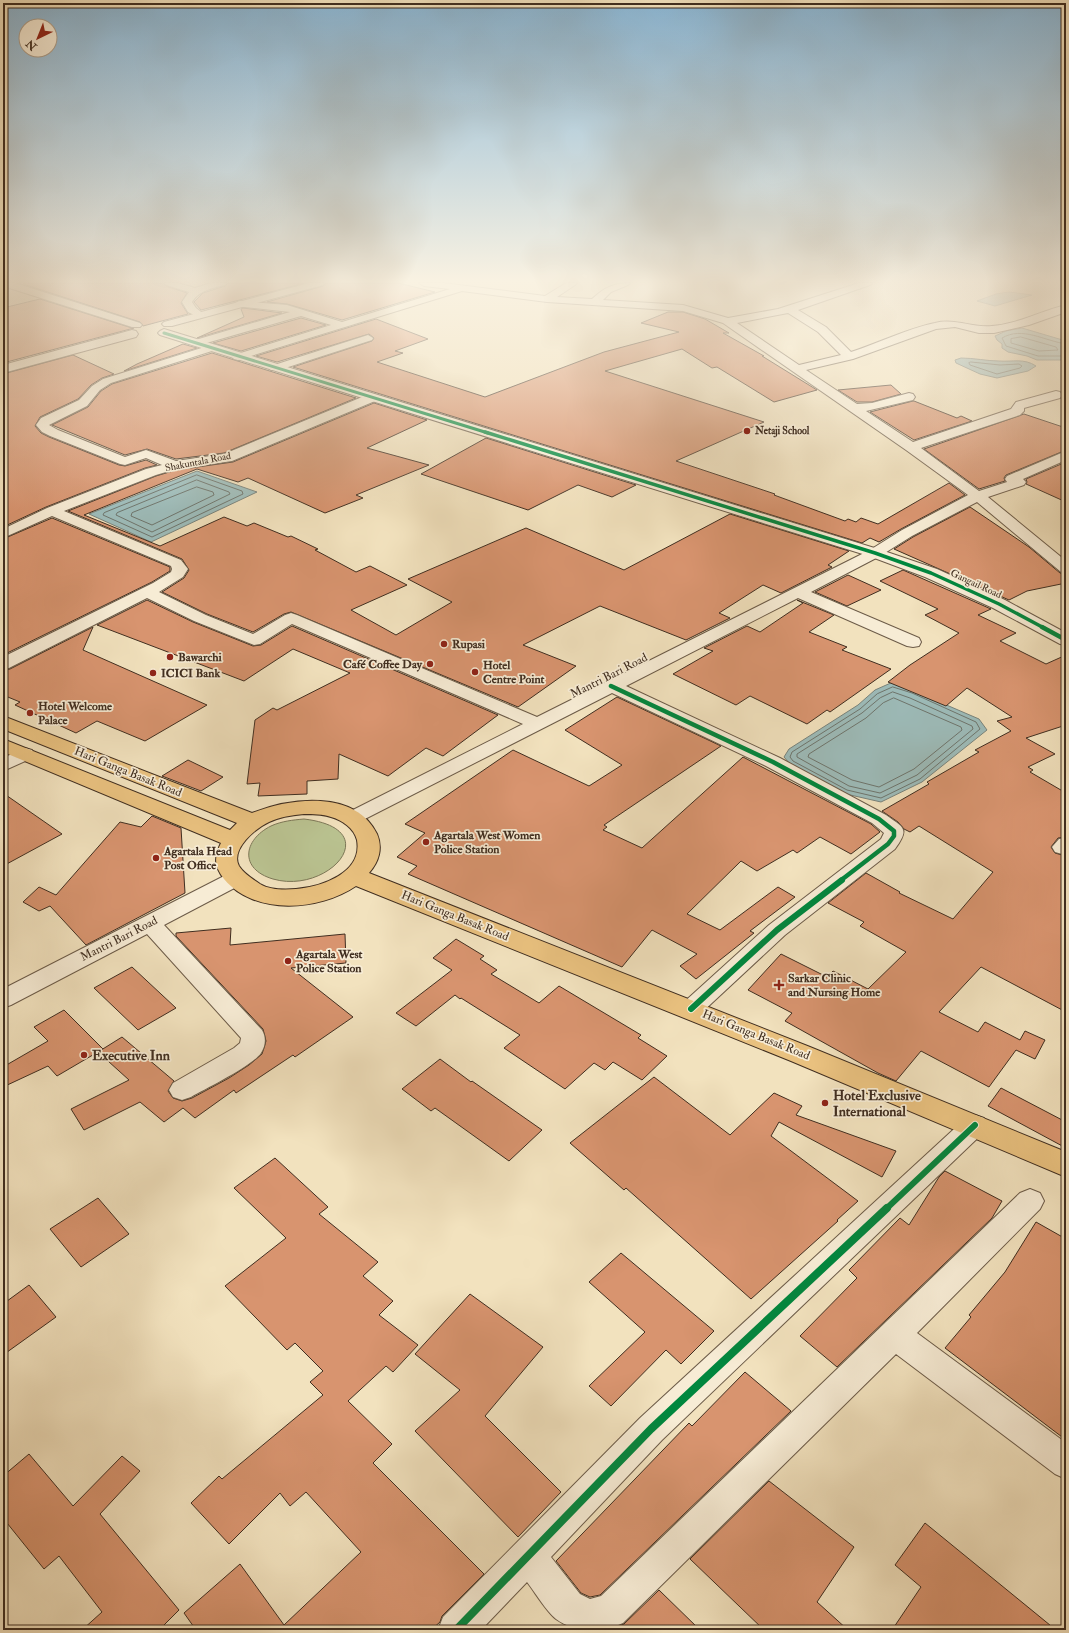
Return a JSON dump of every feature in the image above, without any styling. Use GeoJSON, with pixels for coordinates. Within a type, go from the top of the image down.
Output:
{"type":"FeatureCollection","features":[{"type":"Feature","properties":{"kind":"main road","name":"Hari Ganga Basak Road"},"geometry":{"type":"LineString","coordinates":[[3,722],[253,821]]}},
{"type":"Feature","properties":{"kind":"main road","name":"Hari Ganga Basak Road"},"geometry":{"type":"LineString","coordinates":[[3,745],[232,840]]}},
{"type":"Feature","properties":{"kind":"main road"},"geometry":{"type":"LineString","coordinates":[[304,807],[322,808],[338,812],[352,818],[363,827],[369,839],[370,851],[364,864],[354,876],[337,887],[323,892],[292,898],[269,896],[249,890],[235,879],[227,867],[227,853],[232,840],[241,830],[253,821],[268,814],[304,807]]}},
{"type":"Feature","properties":{"kind":"main road","name":"Hari Ganga Basak Road"},"geometry":{"type":"LineString","coordinates":[[354,876],[691,1009],[975,1125],[1066,1165]]}},
{"type":"Feature","properties":{"kind":"street"},"geometry":{"type":"LineString","coordinates":[[3,369],[39,359]]}},
{"type":"Feature","properties":{"kind":"street"},"geometry":{"type":"LineString","coordinates":[[174,465],[146,454],[125,461],[54,433],[42,425],[45,421],[83,404],[96,388],[107,381],[176,359]]}},
{"type":"Feature","properties":{"kind":"street","name":"Gangail Road"},"geometry":{"type":"LineString","coordinates":[[245,359],[875,553],[932,573],[999,604],[1066,640]]}},
{"type":"Feature","properties":{"kind":"street"},"geometry":{"type":"LineString","coordinates":[[275,368],[302,359]]}},
{"type":"Feature","properties":{"kind":"street"},"geometry":{"type":"LineString","coordinates":[[782,359],[911,447],[977,496],[1066,569]]}},
{"type":"Feature","properties":{"kind":"street"},"geometry":{"type":"LineString","coordinates":[[796,369],[839,359]]}},
{"type":"Feature","properties":{"kind":"street"},"geometry":{"type":"LineString","coordinates":[[911,447],[1016,412],[1018,411],[1017,408],[1020,405],[1056,395]]}},
{"type":"Feature","properties":{"kind":"street"},"geometry":{"type":"LineString","coordinates":[[854,408],[872,407],[910,397]]}},
{"type":"Feature","properties":{"kind":"street","name":"Shakuntala Road"},"geometry":{"type":"LineString","coordinates":[[3,534],[52,511],[151,472],[174,465],[227,458],[371,398]]}},
{"type":"Feature","properties":{"kind":"street","name":"Mantri Bari Road"},"geometry":{"type":"LineString","coordinates":[[352,818],[875,553],[907,533],[977,496],[1019,482],[1012,478],[1066,455]]}},
{"type":"Feature","properties":{"kind":"street"},"geometry":{"type":"LineString","coordinates":[[3,664],[146,592],[178,574],[180,569],[176,563],[52,511]]}},
{"type":"Feature","properties":{"kind":"street"},"geometry":{"type":"LineString","coordinates":[[146,592],[200,618],[254,640],[291,618],[538,724]]}},
{"type":"Feature","properties":{"kind":"street"},"geometry":{"type":"LineString","coordinates":[[798,592],[913,642]]}},
{"type":"Feature","properties":{"kind":"street"},"geometry":{"type":"LineString","coordinates":[[611,686],[773,762],[879,819],[894,831],[894,836],[888,844],[777,930],[691,1009]]}},
{"type":"Feature","properties":{"kind":"street"},"geometry":{"type":"LineString","coordinates":[[3,765],[25,754]]}},
{"type":"Feature","properties":{"kind":"street","name":"Mantri Bari Road"},"geometry":{"type":"LineString","coordinates":[[3,999],[235,879]]}},
{"type":"Feature","properties":{"kind":"street"},"geometry":{"type":"LineString","coordinates":[[150,923],[253,1036],[252,1047],[243,1055],[182,1090]]}},
{"type":"Feature","properties":{"kind":"street"},"geometry":{"type":"LineString","coordinates":[[456,1630],[651,1429],[975,1125]]}},
{"type":"Feature","properties":{"kind":"street"},"geometry":{"type":"LineString","coordinates":[[528,1556],[568,1606],[588,1617],[611,1611],[1030,1201]]}},
{"type":"Feature","properties":{"kind":"street"},"geometry":{"type":"LineString","coordinates":[[895,1334],[1066,1463]]}},
{"type":"Feature","properties":{"kind":"green space"},"geometry":{"type":"Polygon","coordinates":[[[304,819],[329,825],[342,835],[346,847],[341,859],[329,870],[313,878],[294,881],[273,879],[254,868],[250,862],[250,846],[262,832],[275,824],[304,819]]]}},
{"type":"Feature","properties":{"kind":"water"},"geometry":{"type":"Polygon","coordinates":[[[1035,359],[1066,359],[1066,360],[1035,359]]]}},
{"type":"Feature","properties":{"kind":"water"},"geometry":{"type":"Polygon","coordinates":[[[955,360],[1023,361],[1036,366],[1028,371],[997,378],[980,374],[956,363],[955,360]]]}},
{"type":"Feature","properties":{"kind":"water"},"geometry":{"type":"Polygon","coordinates":[[[197,471],[257,492],[151,542],[89,514],[197,471]]]}},
{"type":"Feature","properties":{"kind":"water"},"geometry":{"type":"Polygon","coordinates":[[[893,682],[979,719],[987,730],[922,782],[881,802],[846,794],[790,764],[784,757],[789,749],[858,705],[875,690],[893,682]]]}},
{"type":"Feature","properties":{"kind":"building"},"geometry":{"type":"Polygon","coordinates":[[[3,359],[17,359],[3,363],[3,359]]]}},
{"type":"Feature","properties":{"kind":"building"},"geometry":{"type":"Polygon","coordinates":[[[58,359],[82,359],[114,374],[102,378],[91,385],[78,399],[40,417],[35,426],[41,433],[49,437],[119,465],[125,466],[146,460],[157,465],[145,468],[46,507],[3,527],[3,374],[58,359]]]}},
{"type":"Feature","properties":{"kind":"building"},"geometry":{"type":"Polygon","coordinates":[[[148,359],[161,359],[124,371],[148,359]]]}},
{"type":"Feature","properties":{"kind":"building"},"geometry":{"type":"Polygon","coordinates":[[[192,359],[232,359],[356,398],[224,453],[176,459],[147,449],[125,455],[52,425],[88,407],[101,391],[112,384],[192,359]]]}},
{"type":"Feature","properties":{"kind":"building"},"geometry":{"type":"Polygon","coordinates":[[[267,359],[286,359],[277,362],[267,359]]]}},
{"type":"Feature","properties":{"kind":"building"},"geometry":{"type":"Polygon","coordinates":[[[317,359],[385,359],[377,362],[485,397],[585,359],[646,359],[605,371],[764,422],[676,461],[775,494],[774,495],[845,521],[848,519],[856,522],[861,518],[878,524],[949,483],[965,495],[879,542],[870,538],[862,543],[293,367],[317,359]]]}},
{"type":"Feature","properties":{"kind":"building"},"geometry":{"type":"Polygon","coordinates":[[[698,359],[767,359],[817,390],[774,402],[717,367],[712,368],[698,359]]]}},
{"type":"Feature","properties":{"kind":"building"},"geometry":{"type":"Polygon","coordinates":[[[891,385],[901,394],[872,402],[857,402],[838,390],[891,385]]]}},
{"type":"Feature","properties":{"kind":"building"},"geometry":{"type":"Polygon","coordinates":[[[914,401],[957,418],[961,416],[972,421],[914,440],[870,412],[914,401]]]}},
{"type":"Feature","properties":{"kind":"building"},"geometry":{"type":"Polygon","coordinates":[[[374,403],[427,420],[367,448],[429,465],[356,495],[363,498],[325,513],[248,478],[238,482],[197,469],[84,515],[160,546],[224,517],[247,526],[254,523],[288,537],[291,536],[318,549],[315,550],[356,572],[370,566],[407,585],[351,610],[396,635],[452,602],[408,579],[526,528],[624,570],[730,514],[849,551],[828,565],[832,567],[781,593],[763,585],[719,613],[730,618],[686,640],[600,606],[523,645],[576,666],[518,707],[291,612],[284,614],[253,632],[207,614],[162,592],[184,578],[189,570],[182,559],[68,511],[156,476],[176,470],[233,462],[374,403]]]}},
{"type":"Feature","properties":{"kind":"building"},"geometry":{"type":"Polygon","coordinates":[[[1024,414],[1066,428],[1066,450],[1006,475],[1004,478],[1005,481],[979,489],[924,449],[1024,414]]]}},
{"type":"Feature","properties":{"kind":"building"},"geometry":{"type":"Polygon","coordinates":[[[486,438],[636,485],[612,497],[578,485],[528,510],[421,474],[486,438]]]}},
{"type":"Feature","properties":{"kind":"building"},"geometry":{"type":"Polygon","coordinates":[[[1066,462],[1066,502],[1026,484],[1026,479],[1066,462]]]}},
{"type":"Feature","properties":{"kind":"building"},"geometry":{"type":"Polygon","coordinates":[[[970,507],[1029,547],[1060,573],[1066,575],[1066,583],[1027,591],[1009,600],[894,549],[913,537],[970,507]]]}},
{"type":"Feature","properties":{"kind":"building"},"geometry":{"type":"Polygon","coordinates":[[[52,518],[170,567],[170,571],[152,582],[3,655],[3,539],[52,518]]]}},
{"type":"Feature","properties":{"kind":"building"},"geometry":{"type":"Polygon","coordinates":[[[903,570],[991,609],[978,615],[1016,633],[1000,641],[1046,664],[1066,655],[1066,725],[1026,738],[1055,754],[1028,767],[1033,770],[1030,772],[1066,793],[1066,837],[1058,838],[1051,847],[1055,853],[1062,855],[1066,854],[1066,1012],[981,967],[939,1012],[978,1032],[985,1022],[1020,1040],[1025,1031],[1045,1040],[1035,1059],[1016,1050],[989,1087],[921,1051],[896,1081],[878,1073],[785,1021],[792,1013],[748,990],[781,954],[827,977],[833,971],[868,989],[906,952],[860,926],[864,922],[828,903],[866,873],[900,892],[899,893],[953,919],[993,872],[919,826],[910,832],[904,829],[898,822],[882,811],[929,784],[927,782],[979,752],[975,750],[1011,731],[997,721],[1012,717],[967,688],[946,706],[888,682],[910,665],[959,633],[925,615],[938,609],[880,581],[903,570]]]}},
{"type":"Feature","properties":{"kind":"building"},"geometry":{"type":"Polygon","coordinates":[[[848,575],[881,590],[847,606],[815,592],[848,575]]]}},
{"type":"Feature","properties":{"kind":"building"},"geometry":{"type":"Polygon","coordinates":[[[147,600],[193,622],[253,646],[261,645],[292,626],[498,715],[443,756],[426,748],[388,776],[339,754],[338,779],[307,781],[307,794],[258,796],[260,783],[247,784],[255,720],[273,708],[277,710],[350,673],[293,649],[244,681],[97,625],[147,600]]]}},
{"type":"Feature","properties":{"kind":"building"},"geometry":{"type":"Polygon","coordinates":[[[797,600],[834,615],[809,632],[847,647],[842,650],[891,669],[830,712],[827,710],[807,724],[750,696],[736,705],[673,674],[713,651],[704,648],[747,626],[760,632],[803,603],[797,600]]]}},
{"type":"Feature","properties":{"kind":"building"},"geometry":{"type":"Polygon","coordinates":[[[93,627],[83,650],[207,705],[145,741],[97,721],[76,733],[15,705],[20,702],[3,695],[3,670],[10,669],[93,627]]]}},
{"type":"Feature","properties":{"kind":"building"},"geometry":{"type":"Polygon","coordinates":[[[617,697],[721,746],[604,825],[607,827],[603,830],[642,848],[743,757],[871,824],[880,832],[851,854],[820,837],[797,853],[793,850],[757,871],[741,861],[687,914],[720,930],[778,887],[795,897],[750,931],[754,933],[696,979],[680,966],[697,954],[652,930],[622,967],[408,874],[417,866],[397,857],[425,833],[405,824],[513,750],[589,786],[622,765],[565,730],[617,697]]]}},
{"type":"Feature","properties":{"kind":"building"},"geometry":{"type":"Polygon","coordinates":[[[188,760],[223,777],[201,791],[162,776],[188,760]]]}},
{"type":"Feature","properties":{"kind":"building"},"geometry":{"type":"Polygon","coordinates":[[[3,793],[62,834],[3,866],[3,793]]]}},
{"type":"Feature","properties":{"kind":"building"},"geometry":{"type":"Polygon","coordinates":[[[152,816],[181,828],[185,893],[86,945],[50,906],[39,911],[23,902],[39,887],[56,895],[120,822],[141,827],[152,816]]]}},
{"type":"Feature","properties":{"kind":"building"},"geometry":{"type":"Polygon","coordinates":[[[231,928],[230,945],[345,934],[346,963],[291,968],[353,1017],[295,1057],[293,1055],[236,1093],[234,1090],[195,1118],[183,1108],[164,1122],[140,1102],[84,1130],[71,1109],[129,1080],[98,1052],[122,1037],[174,1081],[168,1091],[173,1098],[182,1101],[192,1098],[229,1078],[249,1065],[262,1054],[266,1041],[263,1029],[176,936],[176,933],[231,928]]]}},
{"type":"Feature","properties":{"kind":"building"},"geometry":{"type":"Polygon","coordinates":[[[456,939],[484,956],[480,959],[497,970],[491,974],[539,1003],[559,986],[641,1035],[638,1038],[667,1056],[642,1080],[613,1062],[605,1070],[594,1063],[565,1089],[504,1048],[520,1035],[455,995],[416,1026],[396,1013],[452,970],[433,958],[456,939]]]}},
{"type":"Feature","properties":{"kind":"building"},"geometry":{"type":"Polygon","coordinates":[[[132,967],[176,1008],[138,1030],[94,988],[132,967]]]}},
{"type":"Feature","properties":{"kind":"building"},"geometry":{"type":"Polygon","coordinates":[[[64,1010],[103,1049],[57,1076],[48,1066],[3,1087],[3,1067],[48,1041],[34,1027],[64,1010]]]}},
{"type":"Feature","properties":{"kind":"building"},"geometry":{"type":"Polygon","coordinates":[[[440,1059],[542,1130],[509,1161],[435,1108],[431,1111],[402,1089],[440,1059]]]}},
{"type":"Feature","properties":{"kind":"building"},"geometry":{"type":"Polygon","coordinates":[[[654,1077],[730,1135],[774,1093],[802,1106],[796,1115],[896,1151],[882,1177],[779,1122],[771,1136],[858,1201],[837,1220],[838,1221],[751,1299],[626,1188],[624,1190],[570,1143],[654,1077]]]}},
{"type":"Feature","properties":{"kind":"building"},"geometry":{"type":"Polygon","coordinates":[[[1001,1088],[1066,1122],[1066,1148],[988,1106],[1001,1088]]]}},
{"type":"Feature","properties":{"kind":"building"},"geometry":{"type":"Polygon","coordinates":[[[275,1158],[328,1207],[319,1214],[378,1262],[363,1276],[393,1301],[379,1315],[418,1345],[393,1372],[386,1366],[348,1401],[392,1444],[373,1463],[484,1574],[442,1616],[440,1622],[431,1630],[196,1630],[184,1613],[240,1564],[284,1625],[361,1552],[306,1492],[290,1506],[280,1493],[229,1544],[191,1503],[219,1476],[222,1479],[323,1395],[310,1382],[323,1371],[295,1343],[287,1350],[225,1286],[286,1238],[234,1188],[275,1158]]]}},
{"type":"Feature","properties":{"kind":"building"},"geometry":{"type":"Polygon","coordinates":[[[945,1171],[1002,1201],[992,1218],[837,1367],[800,1336],[857,1278],[849,1270],[900,1218],[909,1225],[939,1177],[945,1171]]]}},
{"type":"Feature","properties":{"kind":"building"},"geometry":{"type":"Polygon","coordinates":[[[98,1198],[129,1234],[81,1267],[50,1229],[98,1198]]]}},
{"type":"Feature","properties":{"kind":"building"},"geometry":{"type":"Polygon","coordinates":[[[1036,1222],[1066,1239],[1066,1440],[945,1348],[971,1317],[969,1315],[1005,1272],[1036,1222]]]}},
{"type":"Feature","properties":{"kind":"building"},"geometry":{"type":"Polygon","coordinates":[[[621,1253],[714,1331],[681,1364],[666,1350],[611,1406],[589,1386],[645,1332],[589,1282],[621,1253]]]}},
{"type":"Feature","properties":{"kind":"building"},"geometry":{"type":"Polygon","coordinates":[[[29,1285],[56,1317],[3,1355],[3,1304],[29,1285]]]}},
{"type":"Feature","properties":{"kind":"building"},"geometry":{"type":"Polygon","coordinates":[[[470,1294],[543,1347],[485,1416],[561,1492],[518,1537],[415,1431],[460,1390],[415,1354],[470,1294]]]}},
{"type":"Feature","properties":{"kind":"building"},"geometry":{"type":"Polygon","coordinates":[[[745,1372],[791,1411],[600,1595],[590,1597],[581,1593],[556,1561],[689,1423],[692,1426],[745,1372]]]}},
{"type":"Feature","properties":{"kind":"building"},"geometry":{"type":"Polygon","coordinates":[[[29,1454],[73,1506],[122,1456],[140,1471],[100,1514],[179,1610],[159,1630],[82,1630],[102,1612],[59,1556],[44,1569],[3,1518],[3,1476],[29,1454]]]}},
{"type":"Feature","properties":{"kind":"building"},"geometry":{"type":"Polygon","coordinates":[[[769,1481],[854,1547],[817,1602],[848,1630],[764,1630],[690,1559],[769,1481]]]}},
{"type":"Feature","properties":{"kind":"building"},"geometry":{"type":"Polygon","coordinates":[[[925,1523],[1056,1630],[892,1630],[921,1587],[895,1565],[925,1523]]]}},
{"type":"Feature","properties":{"kind":"building"},"geometry":{"type":"Polygon","coordinates":[[[659,1590],[700,1630],[607,1630],[624,1624],[659,1590]]]}},
{"type":"Feature","properties":{"kind":"cycle path"},"geometry":{"type":"LineString","coordinates":[[249,359],[875,553],[931,573],[999,604],[1066,640]]}},
{"type":"Feature","properties":{"kind":"cycle path"},"geometry":{"type":"LineString","coordinates":[[611,686],[773,762],[879,819],[894,831],[894,836],[888,844],[777,930],[691,1009]]}},
{"type":"Feature","properties":{"kind":"cycle path"},"geometry":{"type":"LineString","coordinates":[[456,1630],[651,1429],[975,1125]]}},
{"type":"Feature","properties":{"kind":"place","name":"Netaji School"},"geometry":{"type":"Point","coordinates":[747,431]}},
{"type":"Feature","properties":{"kind":"place","name":"Rupasi"},"geometry":{"type":"Point","coordinates":[444,644]}},
{"type":"Feature","properties":{"kind":"place","name":"Bawarchi"},"geometry":{"type":"Point","coordinates":[170,657]}},
{"type":"Feature","properties":{"kind":"place","name":"Café Coffee Day"},"geometry":{"type":"Point","coordinates":[430,664]}},
{"type":"Feature","properties":{"kind":"place","name":"Hotel Centre Point"},"geometry":{"type":"Point","coordinates":[475,672]}},
{"type":"Feature","properties":{"kind":"place","name":"ICICI Bank"},"geometry":{"type":"Point","coordinates":[153,673]}},
{"type":"Feature","properties":{"kind":"place","name":"Hotel Welcome Palace"},"geometry":{"type":"Point","coordinates":[30,713]}},
{"type":"Feature","properties":{"kind":"place","name":"Agartala West Women Police Station"},"geometry":{"type":"Point","coordinates":[426,842]}},
{"type":"Feature","properties":{"kind":"place","name":"Agartala Head Post Office"},"geometry":{"type":"Point","coordinates":[156,858]}},
{"type":"Feature","properties":{"kind":"place","name":"Agartala West Police Station"},"geometry":{"type":"Point","coordinates":[288,961]}},
{"type":"Feature","properties":{"kind":"place","name":"Sarkar Clinic and Nursing Home"},"geometry":{"type":"Point","coordinates":[779,985]}},
{"type":"Feature","properties":{"kind":"place","name":"Executive Inn"},"geometry":{"type":"Point","coordinates":[84,1055]}},
{"type":"Feature","properties":{"kind":"place","name":"Hotel Exclusive International"},"geometry":{"type":"Point","coordinates":[825,1103]}}]}
